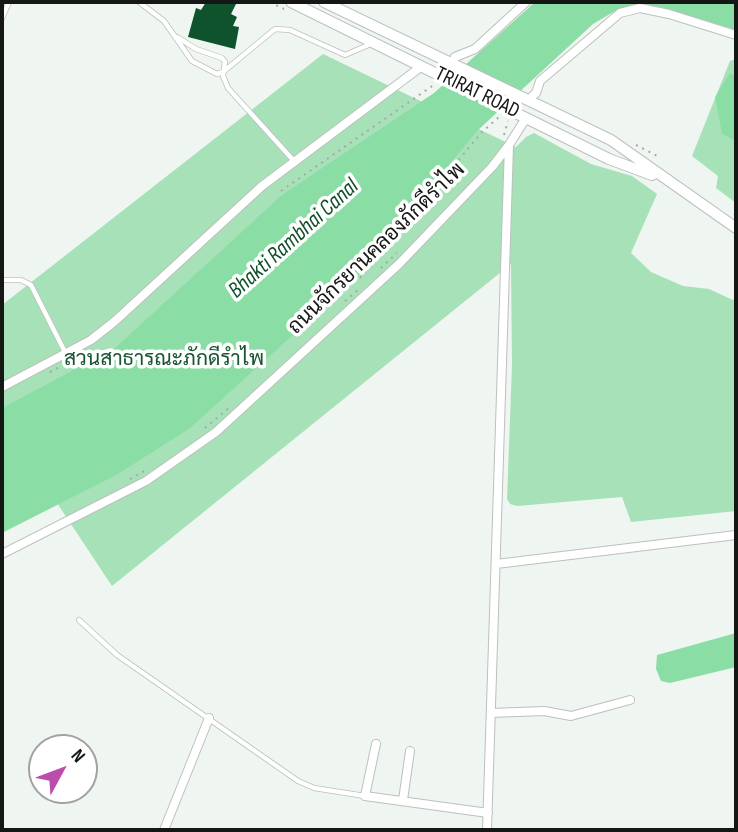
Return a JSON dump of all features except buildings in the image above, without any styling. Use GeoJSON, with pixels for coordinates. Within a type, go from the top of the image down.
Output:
{"type":"FeatureCollection","features":[{"type":"Feature","properties":{"kind":"main road","name":"TRIRAT ROAD"},"geometry":{"type":"LineString","coordinates":[[291,2],[422,66],[436,78],[508,114],[526,118],[609,159],[665,179]]}},
{"type":"Feature","properties":{"kind":"main road","name":"TRIRAT ROAD"},"geometry":{"type":"LineString","coordinates":[[324,2],[611,140],[736,228]]}},
{"type":"Feature","properties":{"kind":"street"},"geometry":{"type":"LineString","coordinates":[[452,63],[455,57],[475,49],[526,2]]}},
{"type":"Feature","properties":{"kind":"street"},"geometry":{"type":"LineString","coordinates":[[528,100],[536,93],[540,81],[620,13],[640,8],[736,35]]}},
{"type":"Feature","properties":{"kind":"street"},"geometry":{"type":"LineString","coordinates":[[2,387],[66,354],[115,321],[293,161],[422,66]]}},
{"type":"Feature","properties":{"kind":"street"},"geometry":{"type":"LineString","coordinates":[[2,554],[146,481],[216,432],[399,264],[492,167],[506,142],[526,118]]}},
{"type":"Feature","properties":{"kind":"street"},"geometry":{"type":"LineString","coordinates":[[487,830],[506,142]]}},
{"type":"Feature","properties":{"kind":"street"},"geometry":{"type":"LineString","coordinates":[[496,564],[736,535]]}},
{"type":"Feature","properties":{"kind":"street"},"geometry":{"type":"LineString","coordinates":[[491,713],[544,712],[571,716],[630,700]]}},
{"type":"Feature","properties":{"kind":"street"},"geometry":{"type":"LineString","coordinates":[[164,830],[209,718]]}},
{"type":"Feature","properties":{"kind":"street"},"geometry":{"type":"LineString","coordinates":[[376,744],[365,796],[488,813]]}},
{"type":"Feature","properties":{"kind":"street"},"geometry":{"type":"LineString","coordinates":[[402,800],[410,751]]}},
{"type":"Feature","properties":{"kind":"lane"},"geometry":{"type":"LineString","coordinates":[[2,18],[9,2]]}},
{"type":"Feature","properties":{"kind":"lane"},"geometry":{"type":"LineString","coordinates":[[139,2],[153,10],[192,61],[210,72],[223,72],[275,29],[290,30],[345,55],[374,43]]}},
{"type":"Feature","properties":{"kind":"lane"},"geometry":{"type":"LineString","coordinates":[[173,34],[196,49],[222,58],[225,62],[223,72],[228,88],[293,161]]}},
{"type":"Feature","properties":{"kind":"lane"},"geometry":{"type":"LineString","coordinates":[[2,280],[21,280],[31,285],[66,354]]}},
{"type":"Feature","properties":{"kind":"lane"},"geometry":{"type":"LineString","coordinates":[[79,620],[117,655],[306,785],[365,796]]}},
{"type":"Feature","properties":{"kind":"path"},"geometry":{"type":"LineString","coordinates":[[281,191],[436,78]]}},
{"type":"Feature","properties":{"kind":"path"},"geometry":{"type":"LineString","coordinates":[[506,142],[508,114]]}},
{"type":"Feature","properties":{"kind":"path"},"geometry":{"type":"LineString","coordinates":[[360,278],[482,132],[508,114]]}},
{"type":"Feature","properties":{"kind":"path","name":"ถนนจักรยานคลองภักดีรำไพ"},"geometry":{"type":"LineString","coordinates":[[379,270],[405,245]]}},
{"type":"Feature","properties":{"kind":"path","name":"ถนนจักรยานคลองภักดีรำไพ"},"geometry":{"type":"LineString","coordinates":[[345,301],[362,286]]}},
{"type":"Feature","properties":{"kind":"path"},"geometry":{"type":"LineString","coordinates":[[198,434],[232,405]]}},
{"type":"Feature","properties":{"kind":"path"},"geometry":{"type":"LineString","coordinates":[[130,479],[151,467]]}},
{"type":"Feature","properties":{"kind":"green space","name":"สวนสาธารณะภักดีรำไพ"},"geometry":{"type":"Polygon","coordinates":[[[323,54],[516,147],[534,133],[591,164],[632,176],[657,194],[631,253],[651,272],[683,286],[709,289],[736,299],[736,511],[631,522],[622,497],[517,506],[510,504],[507,499],[512,365],[511,264],[112,586],[2,420],[2,305],[323,54]]]}},
{"type":"Feature","properties":{"kind":"green space"},"geometry":{"type":"Polygon","coordinates":[[[736,59],[736,203],[716,188],[718,176],[692,156],[730,61],[736,59]]]}},
{"type":"Feature","properties":{"kind":"water","name":"Bhakti Rambhai Canal"},"geometry":{"type":"Polygon","coordinates":[[[535,2],[736,2],[736,30],[660,7],[633,5],[615,11],[593,24],[477,131],[356,278],[190,428],[118,474],[2,533],[2,408],[115,348],[282,195],[434,93],[535,2]]]}},
{"type":"Feature","properties":{"kind":"water"},"geometry":{"type":"Polygon","coordinates":[[[730,73],[736,76],[736,141],[722,134],[715,97],[730,73]]]}},
{"type":"Feature","properties":{"kind":"water"},"geometry":{"type":"Polygon","coordinates":[[[736,633],[736,667],[670,683],[661,681],[656,669],[657,655],[736,633]]]}}]}
